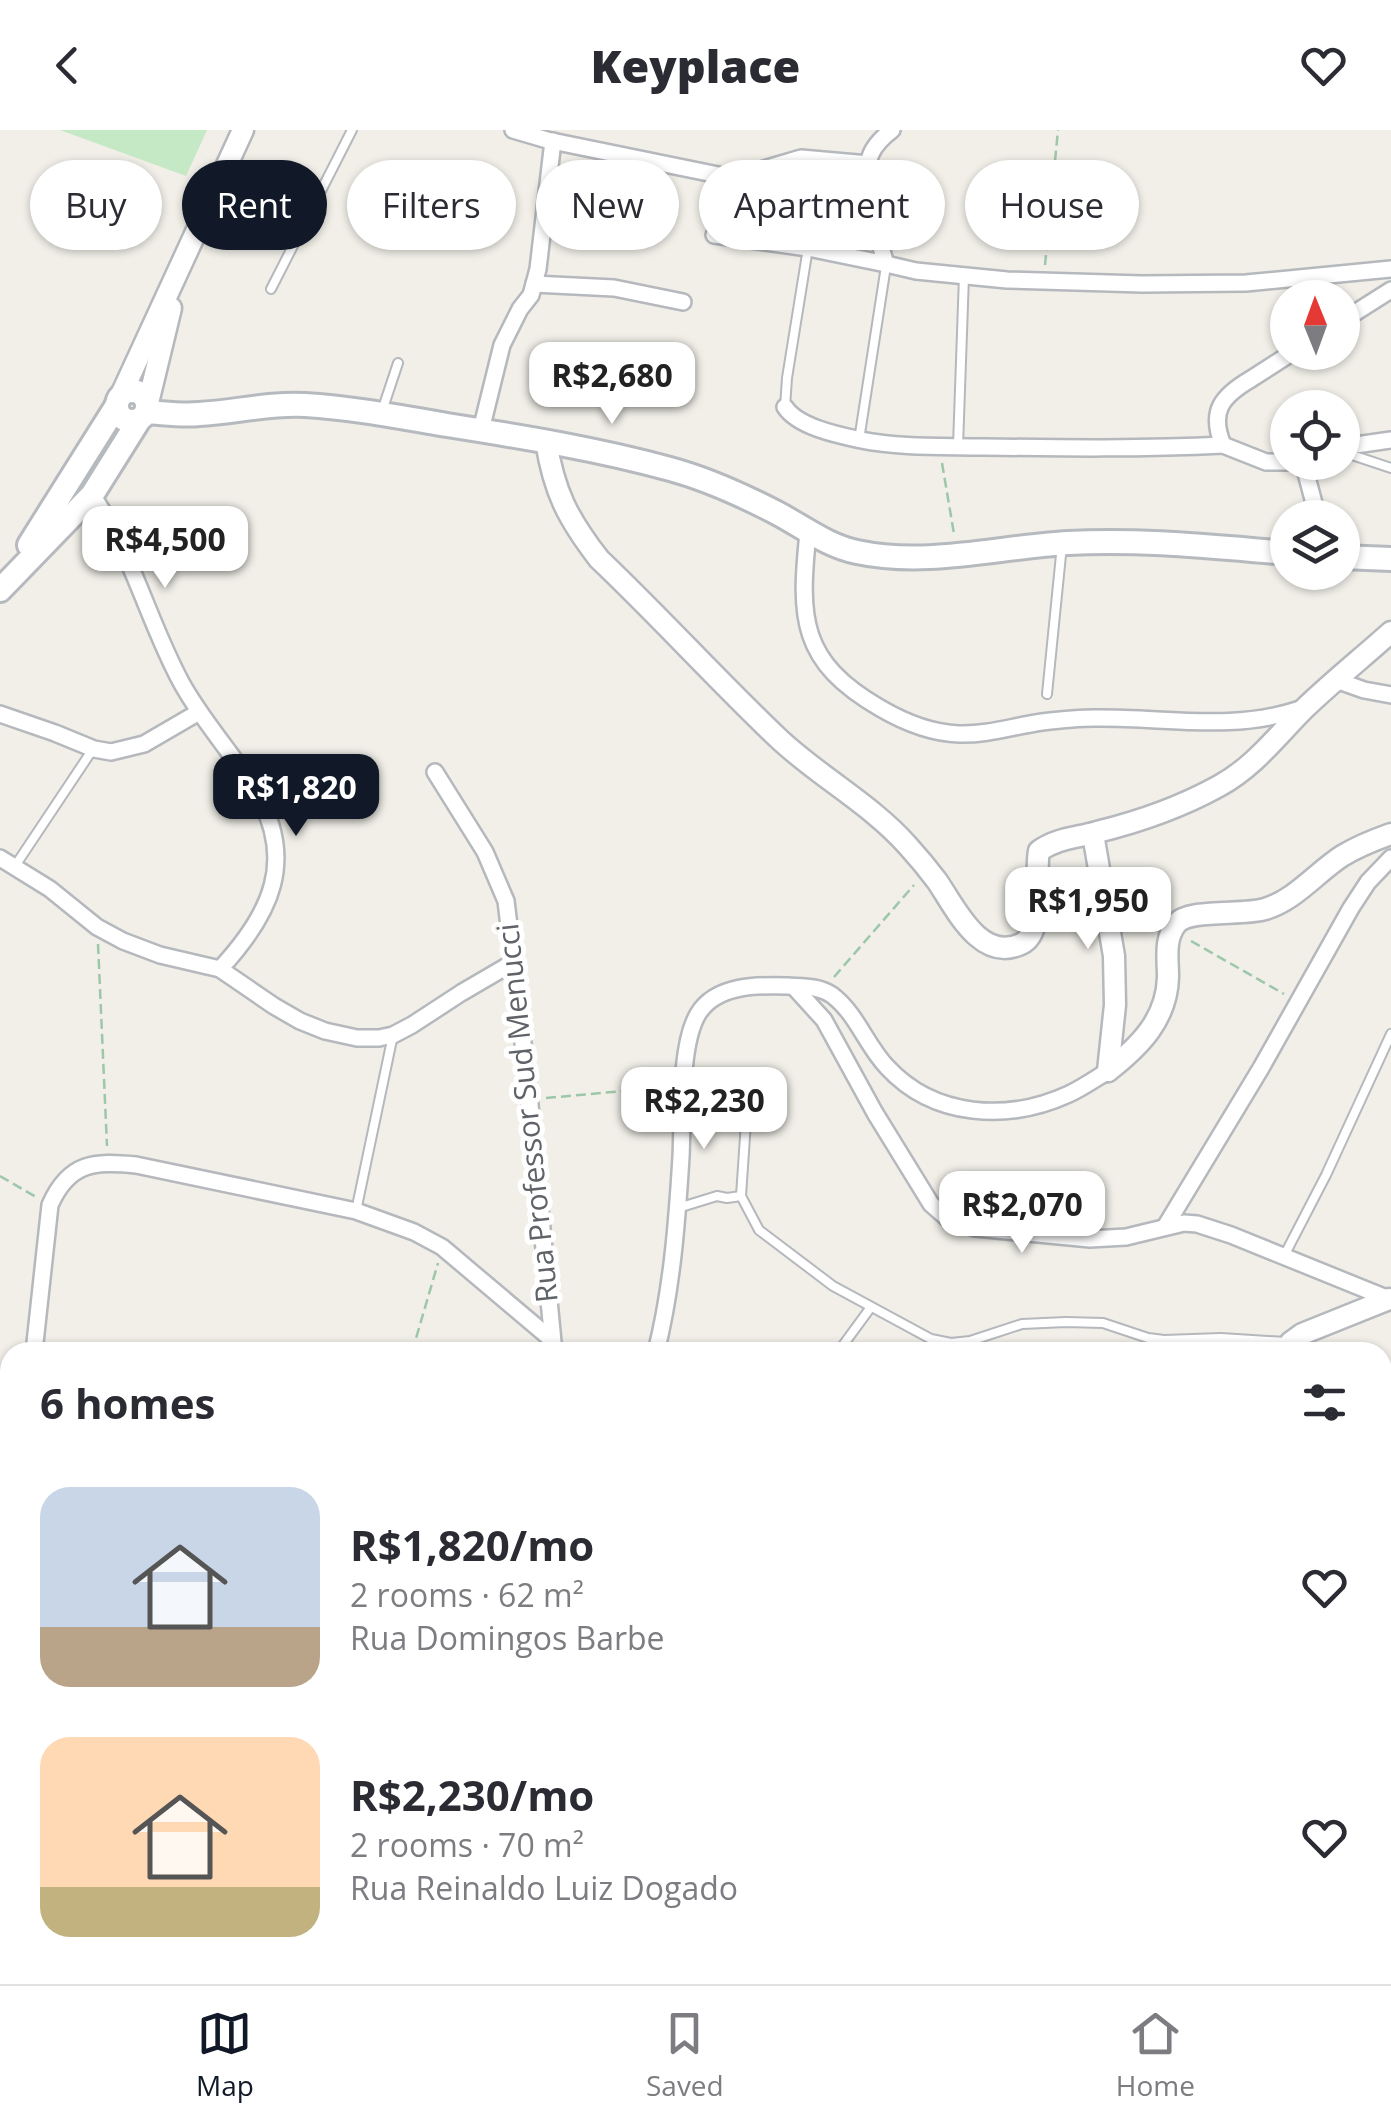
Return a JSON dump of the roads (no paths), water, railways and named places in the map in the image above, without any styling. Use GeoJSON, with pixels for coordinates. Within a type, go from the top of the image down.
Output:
{"type":"FeatureCollection","features":[{"type":"Feature","properties":{"kind":"main road"},"geometry":{"type":"LineString","coordinates":[[119,400],[118,410],[129,421],[144,412],[194,415],[301,405],[382,414],[615,455],[730,490],[808,533],[854,552],[900,557],[958,556],[1062,543],[1138,541],[1270,552]]}},
{"type":"Feature","properties":{"kind":"main road"},"geometry":{"type":"LineString","coordinates":[[3,586],[119,400]]}},
{"type":"Feature","properties":{"kind":"main road"},"geometry":{"type":"LineString","coordinates":[[3,586],[92,494],[144,412]]}},
{"type":"Feature","properties":{"kind":"main road"},"geometry":{"type":"LineString","coordinates":[[1360,558],[1391,559]]}},
{"type":"Feature","properties":{"kind":"street"},"geometry":{"type":"LineString","coordinates":[[119,400],[243,130]]}},
{"type":"Feature","properties":{"kind":"street"},"geometry":{"type":"LineString","coordinates":[[513,130],[699,171]]}},
{"type":"Feature","properties":{"kind":"street"},"geometry":{"type":"LineString","coordinates":[[870,160],[892,130]]}},
{"type":"Feature","properties":{"kind":"street"},"geometry":{"type":"LineString","coordinates":[[480,430],[502,345],[531,295],[538,269],[553,141]]}},
{"type":"Feature","properties":{"kind":"street"},"geometry":{"type":"LineString","coordinates":[[795,160],[824,160]]}},
{"type":"Feature","properties":{"kind":"street"},"geometry":{"type":"LineString","coordinates":[[818,250],[916,271],[1044,281],[1246,283],[1391,269]]}},
{"type":"Feature","properties":{"kind":"street"},"geometry":{"type":"LineString","coordinates":[[883,250],[886,264]]}},
{"type":"Feature","properties":{"kind":"street"},"geometry":{"type":"LineString","coordinates":[[144,412],[184,255]]}},
{"type":"Feature","properties":{"kind":"street"},"geometry":{"type":"LineString","coordinates":[[534,284],[614,288],[682,302]]}},
{"type":"Feature","properties":{"kind":"street"},"geometry":{"type":"LineString","coordinates":[[1360,310],[1391,290]]}},
{"type":"Feature","properties":{"kind":"street"},"geometry":{"type":"LineString","coordinates":[[1224,445],[1217,419],[1219,406],[1230,392],[1270,366]]}},
{"type":"Feature","properties":{"kind":"street"},"geometry":{"type":"LineString","coordinates":[[785,407],[804,424],[860,440],[895,444],[1090,449],[1224,445],[1270,462]]}},
{"type":"Feature","properties":{"kind":"street"},"geometry":{"type":"LineString","coordinates":[[1360,446],[1391,440]]}},
{"type":"Feature","properties":{"kind":"street"},"geometry":{"type":"LineString","coordinates":[[546,441],[560,500],[574,528],[599,559],[778,739],[904,842],[972,932],[987,944],[1020,944],[1032,935],[1037,918],[1039,851],[1051,842],[1093,834],[1182,804],[1222,784],[1257,759],[1305,708],[1391,632]]}},
{"type":"Feature","properties":{"kind":"street"},"geometry":{"type":"LineString","coordinates":[[92,494],[121,543],[168,654],[199,712],[257,792],[274,839],[276,867],[272,890],[256,926],[220,969]]}},
{"type":"Feature","properties":{"kind":"street"},"geometry":{"type":"LineString","coordinates":[[808,533],[803,579],[806,620],[816,651],[833,675],[856,694],[927,730],[959,734],[1088,718],[1254,721],[1305,708]]}},
{"type":"Feature","properties":{"kind":"street"},"geometry":{"type":"LineString","coordinates":[[1336,680],[1391,695]]}},
{"type":"Feature","properties":{"kind":"street"},"geometry":{"type":"LineString","coordinates":[[0,714],[111,752],[144,744],[199,712]]}},
{"type":"Feature","properties":{"kind":"street","name":"Rua Professor Sud Menucci"},"geometry":{"type":"LineString","coordinates":[[436,772],[485,852],[506,901],[530,1100],[552,1342]]}},
{"type":"Feature","properties":{"kind":"street"},"geometry":{"type":"LineString","coordinates":[[1093,834],[1114,956],[1108,1071]]}},
{"type":"Feature","properties":{"kind":"street"},"geometry":{"type":"LineString","coordinates":[[658,1342],[678,1208],[687,1054],[699,1012],[714,999],[731,990],[760,985],[823,990],[847,1008],[883,1063],[905,1086],[932,1102],[963,1110],[1035,1107],[1070,1094],[1108,1071],[1137,1046],[1157,1020],[1165,999],[1167,945],[1179,920],[1270,908],[1340,858],[1391,834]]}},
{"type":"Feature","properties":{"kind":"street"},"geometry":{"type":"LineString","coordinates":[[1165,1227],[1352,908],[1368,882],[1391,858]]}},
{"type":"Feature","properties":{"kind":"street"},"geometry":{"type":"LineString","coordinates":[[7,862],[123,942],[220,969],[300,1022],[357,1038],[379,1038],[412,1025],[514,962]]}},
{"type":"Feature","properties":{"kind":"street"},"geometry":{"type":"LineString","coordinates":[[794,987],[824,1020],[931,1204],[948,1218],[975,1228],[1090,1238],[1126,1236],[1184,1223],[1212,1228],[1390,1298]]}},
{"type":"Feature","properties":{"kind":"street"},"geometry":{"type":"LineString","coordinates":[[35,1342],[50,1205],[67,1177],[82,1166],[108,1162],[356,1211],[414,1232],[442,1247],[548,1342]]}},
{"type":"Feature","properties":{"kind":"street"},"geometry":{"type":"LineString","coordinates":[[1293,1342],[1302,1334],[1390,1298]]}},
{"type":"Feature","properties":{"kind":"lane"},"geometry":{"type":"LineString","coordinates":[[271,289],[352,130]]}},
{"type":"Feature","properties":{"kind":"lane"},"geometry":{"type":"LineString","coordinates":[[785,407],[808,250]]}},
{"type":"Feature","properties":{"kind":"lane"},"geometry":{"type":"LineString","coordinates":[[860,440],[886,264]]}},
{"type":"Feature","properties":{"kind":"lane"},"geometry":{"type":"LineString","coordinates":[[958,446],[964,276]]}},
{"type":"Feature","properties":{"kind":"lane"},"geometry":{"type":"LineString","coordinates":[[382,414],[398,363]]}},
{"type":"Feature","properties":{"kind":"lane"},"geometry":{"type":"LineString","coordinates":[[1360,456],[1391,468]]}},
{"type":"Feature","properties":{"kind":"lane"},"geometry":{"type":"LineString","coordinates":[[1047,694],[1062,543]]}},
{"type":"Feature","properties":{"kind":"lane"},"geometry":{"type":"LineString","coordinates":[[7,862],[94,749]]}},
{"type":"Feature","properties":{"kind":"lane"},"geometry":{"type":"LineString","coordinates":[[356,1211],[393,1034]]}},
{"type":"Feature","properties":{"kind":"lane"},"geometry":{"type":"LineString","coordinates":[[1284,1256],[1391,1034]]}},
{"type":"Feature","properties":{"kind":"lane"},"geometry":{"type":"LineString","coordinates":[[747,1106],[741,1196],[759,1230],[833,1286],[931,1340],[944,1342]]}},
{"type":"Feature","properties":{"kind":"lane"},"geometry":{"type":"LineString","coordinates":[[678,1208],[717,1196],[741,1196]]}},
{"type":"Feature","properties":{"kind":"lane"},"geometry":{"type":"LineString","coordinates":[[845,1342],[870,1308]]}},
{"type":"Feature","properties":{"kind":"lane"},"geometry":{"type":"LineString","coordinates":[[960,1342],[1043,1322],[1103,1323],[1164,1340],[1221,1338],[1250,1342]]}}]}
